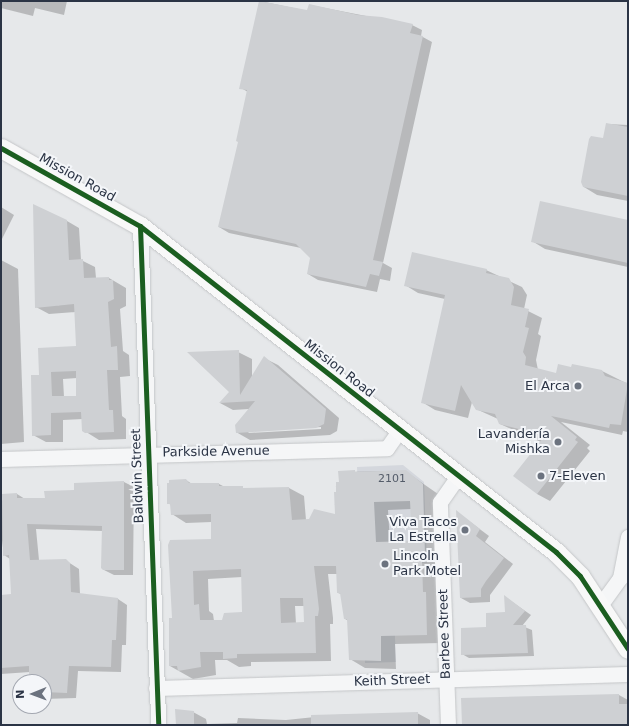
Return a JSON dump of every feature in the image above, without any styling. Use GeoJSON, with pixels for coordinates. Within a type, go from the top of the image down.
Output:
{"type":"FeatureCollection","features":[{"type":"Feature","properties":{"kind":"main road","name":"Mission Road"},"geometry":{"type":"LineString","coordinates":[[1,148],[140,226],[399,431],[556,552],[580,576],[601,604],[628,649]]}},
{"type":"Feature","properties":{"kind":"street","name":"Baldwin Street"},"geometry":{"type":"LineString","coordinates":[[140,226],[158,725]]}},
{"type":"Feature","properties":{"kind":"street","name":"Parkside Avenue"},"geometry":{"type":"LineString","coordinates":[[1,459],[148,453],[387,448],[399,431]]}},
{"type":"Feature","properties":{"kind":"street","name":"Barbee Street"},"geometry":{"type":"LineString","coordinates":[[448,725],[440,502],[458,476]]}},
{"type":"Feature","properties":{"kind":"street"},"geometry":{"type":"LineString","coordinates":[[601,604],[620,578],[628,537]]}},
{"type":"Feature","properties":{"kind":"street","name":"Keith Street"},"geometry":{"type":"LineString","coordinates":[[156,688],[628,674]]}},
{"type":"Feature","properties":{"kind":"shaded area","name":"Lincoln Park Motel"},"geometry":{"type":"Polygon","coordinates":[[[403,465],[424,482],[427,563],[392,565],[396,662],[365,663],[357,467],[403,465]]]}},
{"type":"Feature","properties":{"kind":"building"},"geometry":{"type":"Polygon","coordinates":[[[259,1],[307,10],[309,4],[358,15],[382,17],[413,24],[410,33],[423,36],[373,260],[383,262],[379,276],[370,274],[366,287],[307,274],[310,258],[296,244],[218,227],[238,142],[236,141],[247,90],[239,89],[259,1]]]}},
{"type":"Feature","properties":{"kind":"building"},"geometry":{"type":"Polygon","coordinates":[[[606,123],[628,127],[628,196],[583,187],[581,182],[589,139],[591,136],[603,138],[606,123]]]}},
{"type":"Feature","properties":{"kind":"building"},"geometry":{"type":"Polygon","coordinates":[[[540,201],[628,220],[628,263],[531,242],[540,201]]]}},
{"type":"Feature","properties":{"kind":"building"},"geometry":{"type":"Polygon","coordinates":[[[33,204],[67,220],[69,260],[83,259],[84,278],[109,277],[109,280],[113,280],[114,299],[108,302],[111,347],[117,346],[118,370],[107,370],[109,410],[113,410],[114,432],[85,433],[82,431],[81,412],[51,413],[51,435],[32,436],[31,375],[39,375],[38,348],[76,346],[74,304],[35,308],[33,204]],[[76,371],[51,372],[52,396],[76,396],[76,371]]]}},
{"type":"Feature","properties":{"kind":"building"},"geometry":{"type":"Polygon","coordinates":[[[412,252],[487,269],[486,273],[509,278],[514,287],[511,305],[529,309],[525,327],[529,328],[523,352],[526,357],[525,365],[556,373],[558,364],[571,367],[572,364],[602,370],[605,376],[628,383],[621,425],[610,424],[609,428],[551,416],[577,437],[575,440],[578,442],[537,494],[513,476],[543,438],[526,434],[527,431],[499,424],[495,414],[476,410],[461,385],[455,411],[421,403],[445,295],[404,286],[412,252]]]}},
{"type":"Feature","properties":{"kind":"building"},"geometry":{"type":"Polygon","coordinates":[[[239,350],[240,395],[264,356],[326,409],[324,424],[316,428],[236,433],[235,425],[255,401],[219,403],[229,392],[187,352],[239,350]]]}},
{"type":"Feature","properties":{"kind":"building"},"geometry":{"type":"Polygon","coordinates":[[[355,470],[355,472],[406,470],[423,484],[425,555],[422,560],[423,592],[426,592],[427,635],[381,636],[381,661],[349,660],[347,619],[344,619],[340,593],[337,593],[336,566],[314,566],[319,609],[318,616],[315,616],[316,653],[237,654],[237,658],[223,659],[223,652],[200,652],[201,667],[178,671],[177,666],[169,666],[169,618],[172,618],[168,545],[170,540],[211,539],[211,514],[171,515],[170,504],[167,504],[167,483],[169,483],[169,480],[186,479],[189,483],[219,483],[219,486],[243,486],[243,488],[289,487],[292,520],[309,519],[314,509],[335,514],[334,492],[336,492],[336,482],[339,482],[338,471],[355,470]],[[410,501],[374,502],[376,542],[412,541],[410,501]],[[241,569],[193,571],[194,605],[199,604],[200,620],[222,620],[224,613],[242,612],[241,569]],[[280,598],[281,623],[304,622],[303,598],[280,598]]]}},
{"type":"Feature","properties":{"kind":"building"},"geometry":{"type":"Polygon","coordinates":[[[124,481],[124,570],[103,570],[101,568],[102,526],[27,524],[30,560],[66,559],[70,563],[71,592],[118,598],[116,640],[112,640],[111,667],[69,666],[67,693],[52,692],[52,674],[29,674],[29,666],[1,668],[1,595],[11,594],[9,555],[3,556],[2,494],[17,493],[17,498],[45,498],[44,491],[74,490],[74,483],[124,481]]]}},
{"type":"Feature","properties":{"kind":"building"},"geometry":{"type":"Polygon","coordinates":[[[456,510],[480,529],[476,536],[504,558],[481,589],[481,597],[460,598],[456,510]]]}},
{"type":"Feature","properties":{"kind":"building"},"geometry":{"type":"Polygon","coordinates":[[[504,595],[525,611],[513,625],[526,625],[528,653],[461,655],[461,628],[486,627],[486,613],[505,612],[504,595]]]}},
{"type":"Feature","properties":{"kind":"building"},"geometry":{"type":"Polygon","coordinates":[[[619,694],[619,704],[628,704],[628,725],[462,725],[461,698],[619,694]]]}},
{"type":"Feature","properties":{"kind":"building"},"geometry":{"type":"Polygon","coordinates":[[[175,709],[194,711],[194,725],[176,725],[175,709]]]}},
{"type":"Feature","properties":{"kind":"building"},"geometry":{"type":"Polygon","coordinates":[[[418,712],[418,725],[311,725],[311,715],[418,712]]]}},
{"type":"Feature","properties":{"kind":"cycle path"},"geometry":{"type":"LineString","coordinates":[[1,148],[140,226],[556,552],[580,576],[628,649]]}},
{"type":"Feature","properties":{"kind":"cycle path"},"geometry":{"type":"LineString","coordinates":[[140,226],[158,725]]}},
{"type":"Feature","properties":{"kind":"place","name":"El Arca"},"geometry":{"type":"Point","coordinates":[578,386]}},
{"type":"Feature","properties":{"kind":"place","name":"Lavandería Mishka"},"geometry":{"type":"Point","coordinates":[558,442]}},
{"type":"Feature","properties":{"kind":"place","name":"7-Eleven"},"geometry":{"type":"Point","coordinates":[541,476]}},
{"type":"Feature","properties":{"kind":"place","name":"Viva Tacos La Estrella"},"geometry":{"type":"Point","coordinates":[465,530]}},
{"type":"Feature","properties":{"kind":"place","name":"Lincoln Park Motel"},"geometry":{"type":"Point","coordinates":[385,564]}}]}
